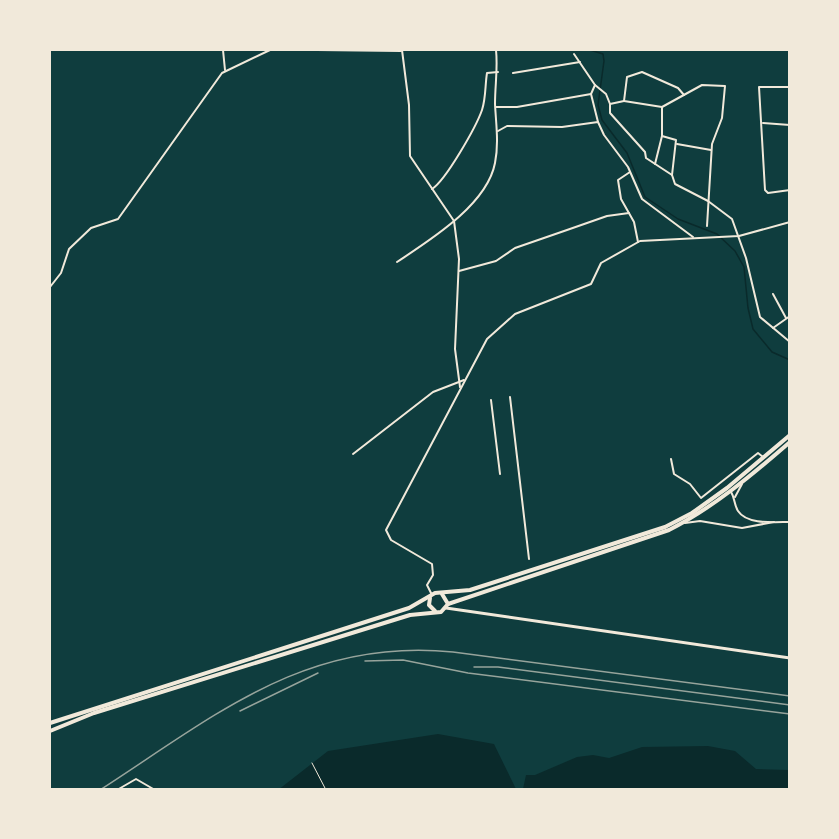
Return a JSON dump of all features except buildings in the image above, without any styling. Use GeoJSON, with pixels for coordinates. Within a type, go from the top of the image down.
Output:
{"type":"FeatureCollection","features":[{"type":"Feature","properties":{"kind":"highway"},"geometry":{"type":"LineString","coordinates":[[50,731],[76,719],[269,658],[410,615],[435,612],[648,539],[681,524],[719,494],[729,490],[789,435]]}},
{"type":"Feature","properties":{"kind":"highway"},"geometry":{"type":"LineString","coordinates":[[50,723],[376,619],[431,596],[470,590],[637,538],[693,515],[743,482],[789,442]]}},
{"type":"Feature","properties":{"kind":"highway"},"geometry":{"type":"LineString","coordinates":[[441,593],[446,596],[447,606]]}},
{"type":"Feature","properties":{"kind":"highway"},"geometry":{"type":"LineString","coordinates":[[431,596],[430,607],[435,612]]}},
{"type":"Feature","properties":{"kind":"street"},"geometry":{"type":"LineString","coordinates":[[223,50],[225,71]]}},
{"type":"Feature","properties":{"kind":"street"},"geometry":{"type":"LineString","coordinates":[[50,287],[61,273],[69,249],[91,228],[118,219],[225,71],[270,50]]}},
{"type":"Feature","properties":{"kind":"street"},"geometry":{"type":"LineString","coordinates":[[317,50],[401,50],[409,105],[410,156],[454,221],[459,271],[455,349],[460,387]]}},
{"type":"Feature","properties":{"kind":"street"},"geometry":{"type":"LineString","coordinates":[[397,262],[454,221],[488,181],[495,165],[498,131],[495,107],[498,72],[496,50]]}},
{"type":"Feature","properties":{"kind":"street"},"geometry":{"type":"LineString","coordinates":[[574,54],[596,86],[602,89],[610,104],[610,113],[645,152],[646,158],[672,175]]}},
{"type":"Feature","properties":{"kind":"street"},"geometry":{"type":"LineString","coordinates":[[513,73],[579,62]]}},
{"type":"Feature","properties":{"kind":"street"},"geometry":{"type":"LineString","coordinates":[[432,189],[445,178],[477,123],[484,101],[487,73],[498,72]]}},
{"type":"Feature","properties":{"kind":"street"},"geometry":{"type":"LineString","coordinates":[[624,102],[627,77],[642,72],[678,88],[684,95]]}},
{"type":"Feature","properties":{"kind":"street"},"geometry":{"type":"LineString","coordinates":[[610,104],[624,102],[662,107],[702,85],[724,86],[722,118],[711,150],[707,226]]}},
{"type":"Feature","properties":{"kind":"street"},"geometry":{"type":"LineString","coordinates":[[596,86],[591,94],[598,122],[604,135],[621,156],[642,199],[695,239]]}},
{"type":"Feature","properties":{"kind":"street"},"geometry":{"type":"LineString","coordinates":[[788,87],[759,87],[763,123],[765,190],[768,193],[789,190]]}},
{"type":"Feature","properties":{"kind":"street"},"geometry":{"type":"LineString","coordinates":[[495,107],[517,107],[591,94]]}},
{"type":"Feature","properties":{"kind":"street"},"geometry":{"type":"LineString","coordinates":[[655,164],[662,136],[662,107]]}},
{"type":"Feature","properties":{"kind":"street"},"geometry":{"type":"LineString","coordinates":[[498,131],[507,126],[562,127],[598,122]]}},
{"type":"Feature","properties":{"kind":"street"},"geometry":{"type":"LineString","coordinates":[[763,123],[789,125]]}},
{"type":"Feature","properties":{"kind":"street"},"geometry":{"type":"LineString","coordinates":[[662,136],[676,140],[672,175],[675,184],[708,201],[732,219],[739,236],[760,317],[789,342]]}},
{"type":"Feature","properties":{"kind":"street"},"geometry":{"type":"LineString","coordinates":[[677,144],[711,150]]}},
{"type":"Feature","properties":{"kind":"street"},"geometry":{"type":"LineString","coordinates":[[630,172],[618,180],[621,199],[629,213],[638,242]]}},
{"type":"Feature","properties":{"kind":"street"},"geometry":{"type":"LineString","coordinates":[[459,271],[496,261],[515,248],[607,216],[629,213]]}},
{"type":"Feature","properties":{"kind":"street"},"geometry":{"type":"LineString","coordinates":[[431,596],[427,585],[433,572],[432,564],[391,540],[386,530],[487,339],[515,315],[591,284],[601,263],[638,242],[739,236],[789,222]]}},
{"type":"Feature","properties":{"kind":"street"},"geometry":{"type":"LineString","coordinates":[[773,294],[786,318]]}},
{"type":"Feature","properties":{"kind":"street"},"geometry":{"type":"LineString","coordinates":[[773,328],[789,316]]}},
{"type":"Feature","properties":{"kind":"street"},"geometry":{"type":"LineString","coordinates":[[353,454],[423,399],[464,380]]}},
{"type":"Feature","properties":{"kind":"street"},"geometry":{"type":"LineString","coordinates":[[510,397],[529,559]]}},
{"type":"Feature","properties":{"kind":"street"},"geometry":{"type":"LineString","coordinates":[[491,400],[500,474]]}},
{"type":"Feature","properties":{"kind":"street"},"geometry":{"type":"LineString","coordinates":[[671,459],[674,474],[690,484],[699,498],[714,489],[758,453],[763,457]]}},
{"type":"Feature","properties":{"kind":"street"},"geometry":{"type":"LineString","coordinates":[[734,500],[743,482]]}},
{"type":"Feature","properties":{"kind":"street"},"geometry":{"type":"LineString","coordinates":[[714,489],[719,494]]}},
{"type":"Feature","properties":{"kind":"street"},"geometry":{"type":"LineString","coordinates":[[729,490],[736,508],[744,517],[789,522]]}},
{"type":"Feature","properties":{"kind":"street"},"geometry":{"type":"LineString","coordinates":[[693,515],[700,521]]}},
{"type":"Feature","properties":{"kind":"street"},"geometry":{"type":"LineString","coordinates":[[681,524],[700,521],[742,528],[774,522]]}},
{"type":"Feature","properties":{"kind":"street"},"geometry":{"type":"LineString","coordinates":[[447,606],[789,658]]}},
{"type":"Feature","properties":{"kind":"street"},"geometry":{"type":"LineString","coordinates":[[117,789],[136,779],[155,789]]}},
{"type":"Feature","properties":{"kind":"path"},"geometry":{"type":"LineString","coordinates":[[312,763],[326,789]]}},
{"type":"Feature","properties":{"kind":"water"},"geometry":{"type":"Polygon","coordinates":[[[438,734],[494,744],[516,789],[278,790],[328,751],[438,734]]]}},
{"type":"Feature","properties":{"kind":"water"},"geometry":{"type":"Polygon","coordinates":[[[708,746],[735,751],[756,769],[789,770],[789,789],[523,789],[526,775],[535,775],[577,757],[593,755],[609,758],[642,747],[708,746]]]}},
{"type":"Feature","properties":{"kind":"waterway"},"geometry":{"type":"LineString","coordinates":[[590,50],[603,54],[598,105],[602,120],[627,153],[645,197],[678,219],[717,234],[735,251],[744,267],[748,308],[753,329],[772,352],[790,360]]}},
{"type":"Feature","properties":{"kind":"railway"},"geometry":{"type":"LineString","coordinates":[[100,790],[224,709],[265,687],[308,669],[353,657],[401,651],[453,652],[790,696]]}},
{"type":"Feature","properties":{"kind":"railway"},"geometry":{"type":"LineString","coordinates":[[365,661],[403,660],[468,673],[790,714]]}},
{"type":"Feature","properties":{"kind":"railway"},"geometry":{"type":"LineString","coordinates":[[474,667],[498,667],[790,705]]}},
{"type":"Feature","properties":{"kind":"railway"},"geometry":{"type":"LineString","coordinates":[[240,711],[318,673]]}}]}
